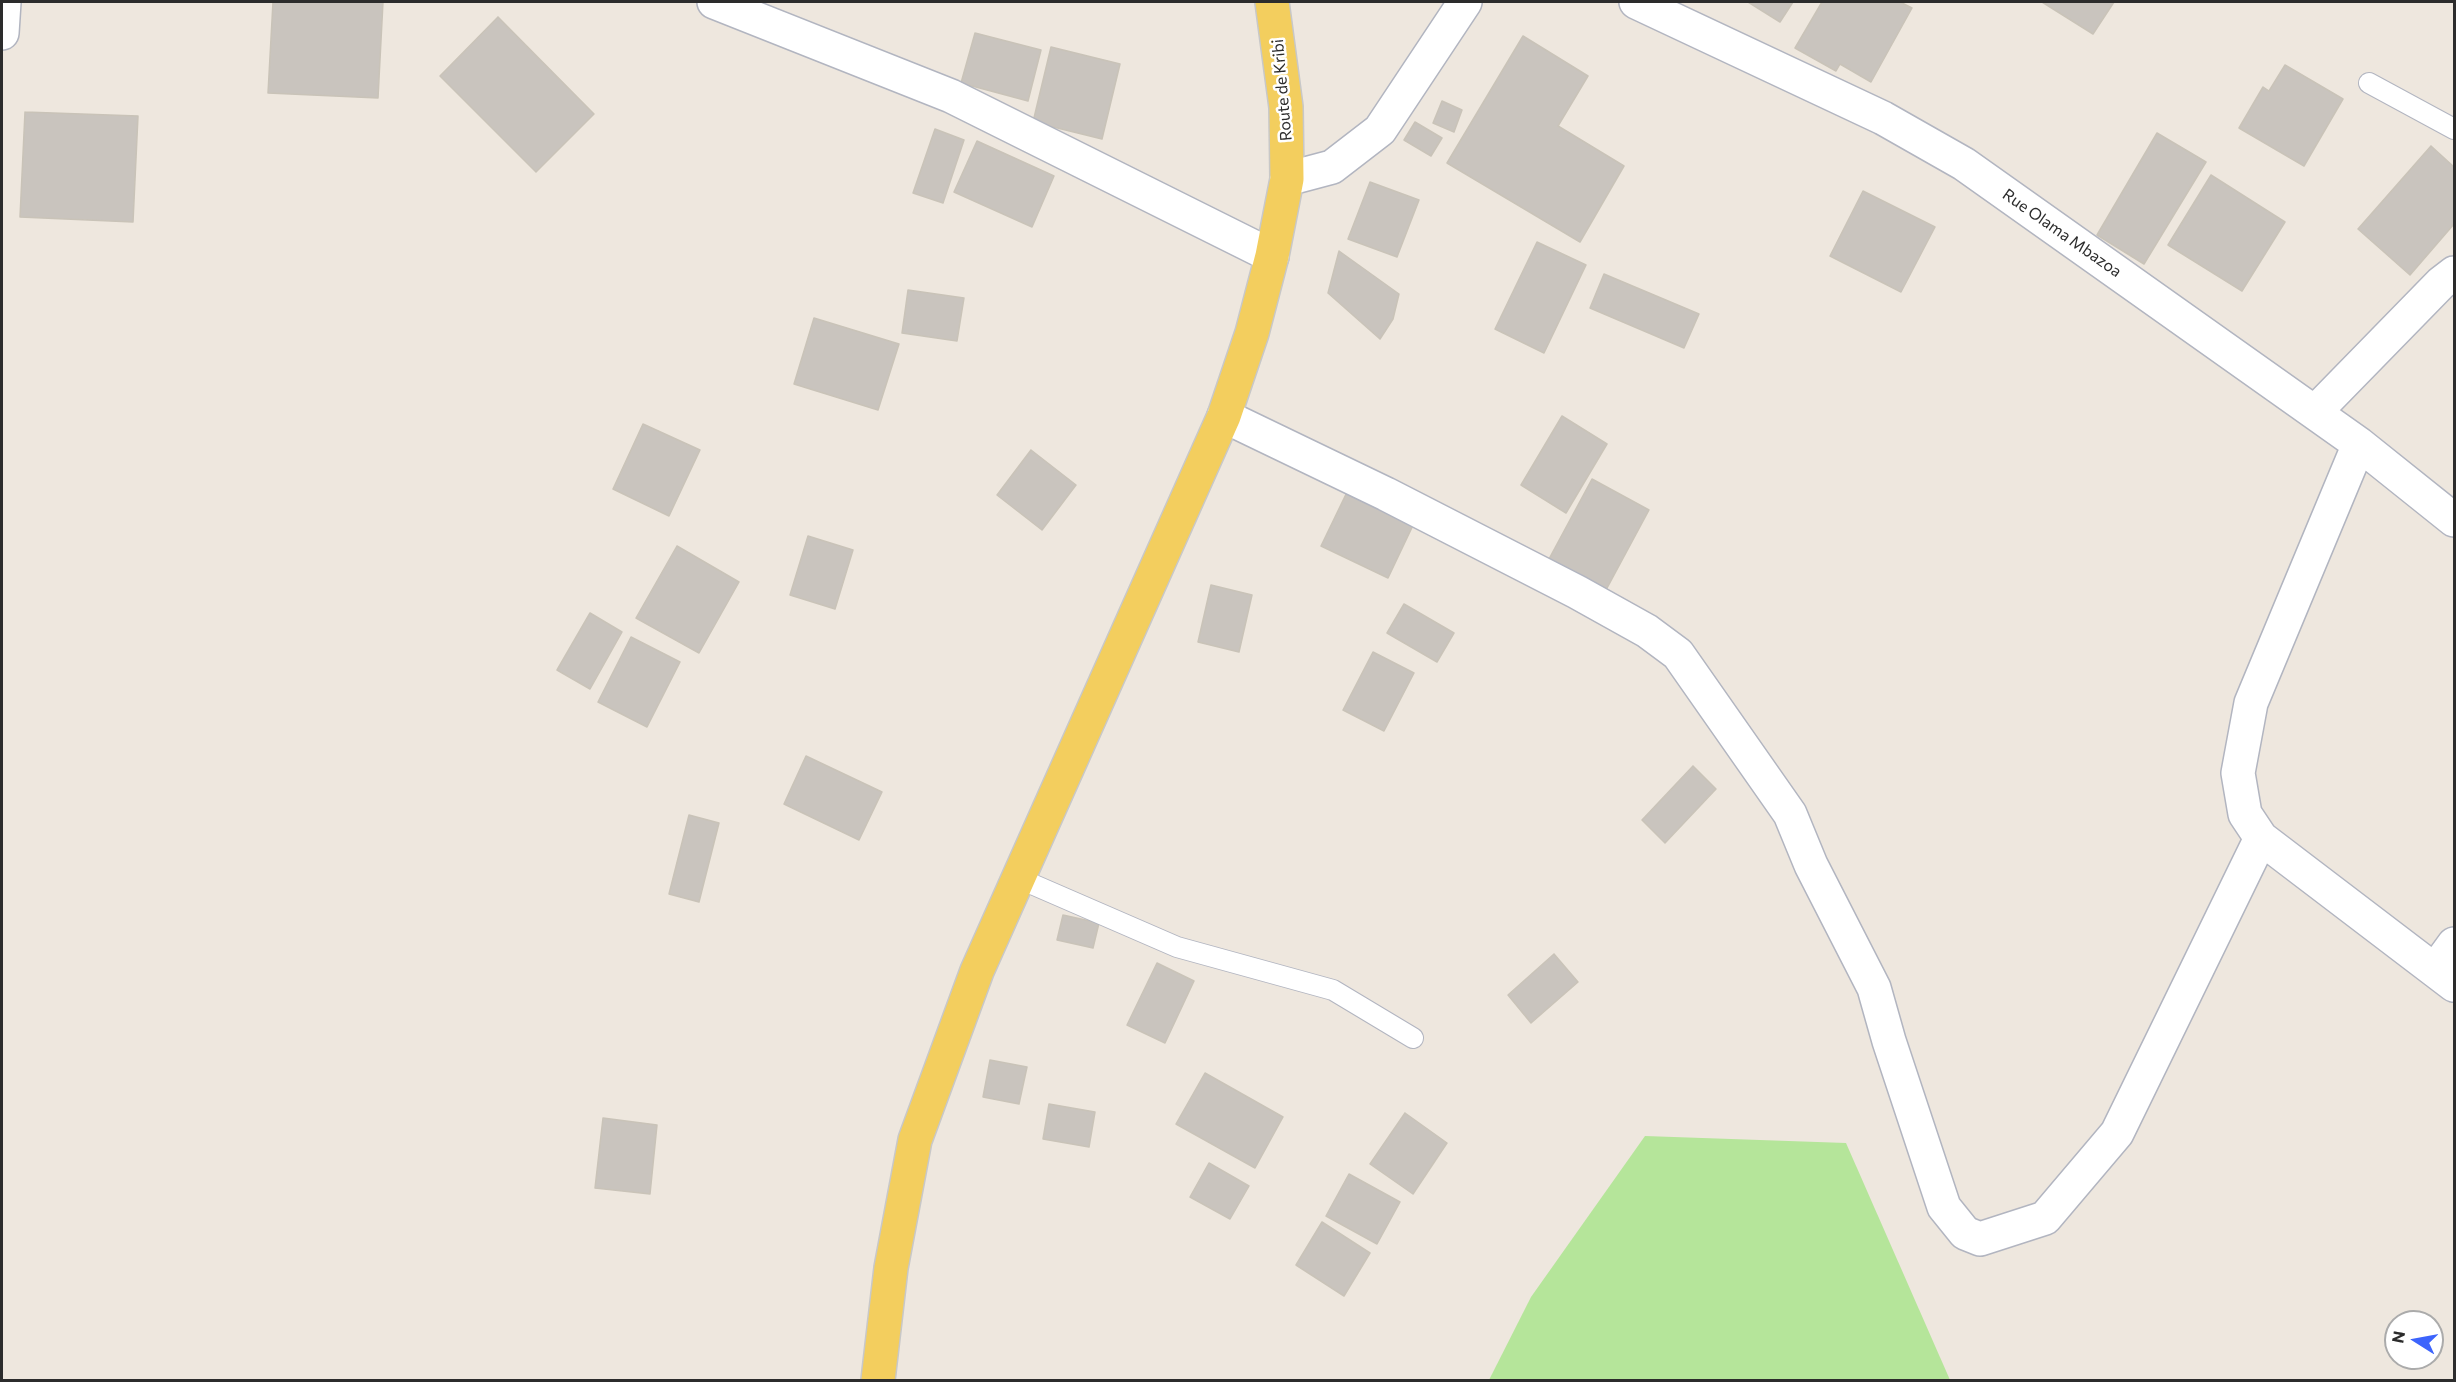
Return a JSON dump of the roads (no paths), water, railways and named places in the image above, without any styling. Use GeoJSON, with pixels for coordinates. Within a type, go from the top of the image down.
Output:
{"type":"FeatureCollection","features":[{"type":"Feature","properties":{"kind":"main road","name":"Route de Kribi"},"geometry":{"type":"LineString","coordinates":[[879,1380],[891,1268],[915,1140],[977,971],[1224,416],[1252,333],[1272,256],[1287,180],[1286,107],[1271,2]]}},
{"type":"Feature","properties":{"kind":"street"},"geometry":{"type":"LineString","coordinates":[[2,33],[4,2]]}},
{"type":"Feature","properties":{"kind":"street"},"geometry":{"type":"LineString","coordinates":[[714,2],[951,96],[1272,256]]}},
{"type":"Feature","properties":{"kind":"street"},"geometry":{"type":"LineString","coordinates":[[1287,180],[1332,167],[1380,130],[1465,2]]}},
{"type":"Feature","properties":{"kind":"street","name":"Rue Olama Mbazoa"},"geometry":{"type":"LineString","coordinates":[[1636,2],[1883,118],[1964,165],[2315,412],[2454,520]]}},
{"type":"Feature","properties":{"kind":"street"},"geometry":{"type":"LineString","coordinates":[[2315,412],[2454,273]]}},
{"type":"Feature","properties":{"kind":"street"},"geometry":{"type":"LineString","coordinates":[[1224,416],[1386,494],[1577,592],[1647,631],[1678,654],[1790,814],[1811,865],[1874,988],[1889,1041],[1944,1207],[1965,1233],[1980,1239],[2045,1218],[2117,1133],[2261,838]]}},
{"type":"Feature","properties":{"kind":"street"},"geometry":{"type":"LineString","coordinates":[[2359,444],[2252,703],[2238,773],[2245,814],[2261,838],[2445,977],[2454,944]]}},
{"type":"Feature","properties":{"kind":"lane"},"geometry":{"type":"LineString","coordinates":[[2368,83],[2454,129]]}},
{"type":"Feature","properties":{"kind":"lane"},"geometry":{"type":"LineString","coordinates":[[1018,878],[1177,947],[1333,990],[1413,1038]]}}]}
